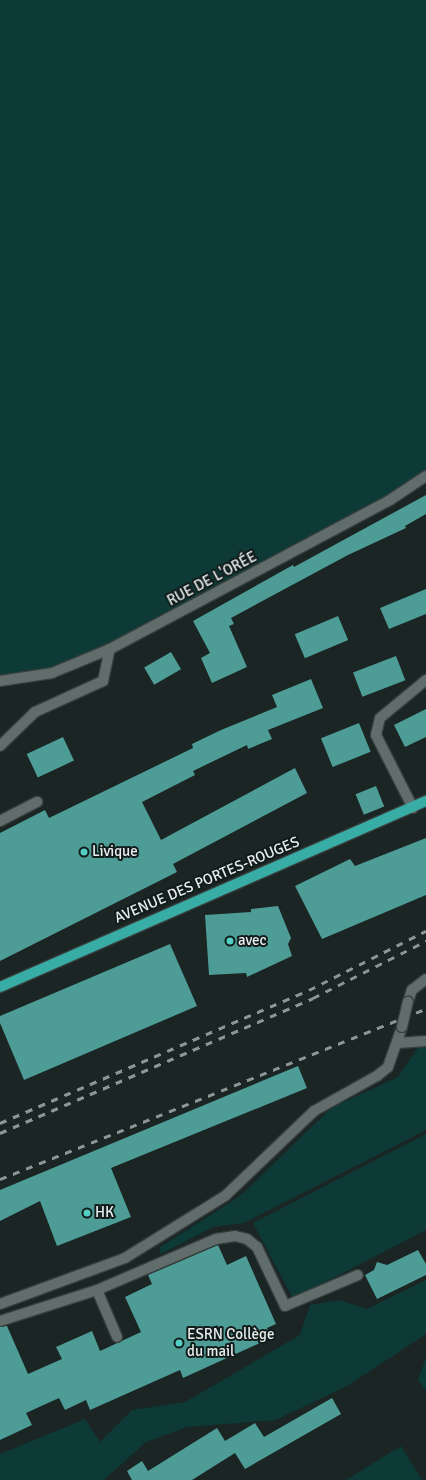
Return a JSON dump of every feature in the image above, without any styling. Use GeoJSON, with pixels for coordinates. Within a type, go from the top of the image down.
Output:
{"type":"FeatureCollection","features":[{"type":"Feature","properties":{"kind":"main road","name":"AVENUE DES PORTES-ROUGES"},"geometry":{"type":"LineString","coordinates":[[0,987],[413,808],[426,801]]}},
{"type":"Feature","properties":{"kind":"street","name":"RUE DE L'ORÉE"},"geometry":{"type":"LineString","coordinates":[[0,681],[52,673],[110,649],[383,504],[426,476]]}},
{"type":"Feature","properties":{"kind":"street"},"geometry":{"type":"LineString","coordinates":[[0,746],[35,712],[103,681],[110,649]]}},
{"type":"Feature","properties":{"kind":"street"},"geometry":{"type":"LineString","coordinates":[[413,808],[376,735],[380,718],[426,680]]}},
{"type":"Feature","properties":{"kind":"street"},"geometry":{"type":"LineString","coordinates":[[0,821],[38,802]]}},
{"type":"Feature","properties":{"kind":"street"},"geometry":{"type":"LineString","coordinates":[[0,1304],[125,1258],[198,1215],[244,1182],[276,1145],[314,1112],[384,1071],[391,1062],[398,1043],[412,990],[426,979]]}},
{"type":"Feature","properties":{"kind":"street"},"geometry":{"type":"LineString","coordinates":[[398,1043],[426,1041]]}},
{"type":"Feature","properties":{"kind":"street"},"geometry":{"type":"LineString","coordinates":[[0,1321],[97,1290],[216,1239],[235,1236],[247,1239],[256,1247],[285,1306],[358,1275]]}},
{"type":"Feature","properties":{"kind":"street"},"geometry":{"type":"LineString","coordinates":[[97,1290],[117,1337]]}},
{"type":"Feature","properties":{"kind":"shaded area"},"geometry":{"type":"Polygon","coordinates":[[[0,0],[426,0],[426,476],[269,565],[52,673],[0,681],[0,0]]]}},
{"type":"Feature","properties":{"kind":"shaded area"},"geometry":{"type":"Polygon","coordinates":[[[426,1036],[426,1130],[244,1223],[213,1227],[161,1254],[159,1248],[240,1196],[331,1108],[398,1077],[426,1036]]]}},
{"type":"Feature","properties":{"kind":"shaded area"},"geometry":{"type":"Polygon","coordinates":[[[426,1134],[426,1230],[293,1299],[253,1223],[426,1134]]]}},
{"type":"Feature","properties":{"kind":"shaded area"},"geometry":{"type":"Polygon","coordinates":[[[426,1280],[426,1334],[349,1385],[276,1420],[187,1427],[146,1442],[104,1480],[0,1480],[0,1454],[85,1419],[100,1442],[132,1410],[185,1402],[300,1335],[310,1305],[339,1300],[367,1309],[426,1280]]]}},
{"type":"Feature","properties":{"kind":"shaded area"},"geometry":{"type":"Polygon","coordinates":[[[426,1358],[426,1391],[418,1380],[426,1358]]]}},
{"type":"Feature","properties":{"kind":"shaded area"},"geometry":{"type":"Polygon","coordinates":[[[401,1446],[422,1480],[346,1480],[401,1446]]]}},
{"type":"Feature","properties":{"kind":"building"},"geometry":{"type":"Polygon","coordinates":[[[426,495],[426,514],[405,526],[406,528],[348,555],[231,618],[234,624],[229,626],[247,667],[212,683],[201,658],[210,653],[193,621],[293,565],[294,567],[426,495]]]}},
{"type":"Feature","properties":{"kind":"building"},"geometry":{"type":"Polygon","coordinates":[[[426,589],[426,614],[389,629],[380,608],[426,589]]]}},
{"type":"Feature","properties":{"kind":"building"},"geometry":{"type":"Polygon","coordinates":[[[338,616],[348,640],[305,658],[295,634],[338,616]]]}},
{"type":"Feature","properties":{"kind":"building"},"geometry":{"type":"Polygon","coordinates":[[[171,652],[181,669],[154,685],[144,668],[171,652]]]}},
{"type":"Feature","properties":{"kind":"building"},"geometry":{"type":"Polygon","coordinates":[[[396,656],[405,680],[362,697],[353,672],[396,656]]]}},
{"type":"Feature","properties":{"kind":"building","name":"Livique"},"geometry":{"type":"Polygon","coordinates":[[[311,679],[323,708],[268,730],[272,739],[248,749],[247,745],[193,771],[195,775],[142,802],[161,840],[295,768],[307,793],[173,864],[177,872],[0,961],[0,833],[45,810],[49,818],[193,748],[192,744],[221,730],[277,707],[272,695],[311,679]]]}},
{"type":"Feature","properties":{"kind":"building"},"geometry":{"type":"Polygon","coordinates":[[[426,709],[426,737],[405,747],[394,725],[426,709]]]}},
{"type":"Feature","properties":{"kind":"building"},"geometry":{"type":"Polygon","coordinates":[[[359,723],[371,752],[333,767],[321,738],[359,723]]]}},
{"type":"Feature","properties":{"kind":"building"},"geometry":{"type":"Polygon","coordinates":[[[63,737],[74,761],[38,777],[27,754],[63,737]]]}},
{"type":"Feature","properties":{"kind":"building"},"geometry":{"type":"Polygon","coordinates":[[[376,786],[384,806],[364,815],[356,794],[376,786]]]}},
{"type":"Feature","properties":{"kind":"building"},"geometry":{"type":"Polygon","coordinates":[[[426,838],[426,895],[322,939],[295,886],[350,859],[355,866],[426,838]]]}},
{"type":"Feature","properties":{"kind":"building"},"geometry":{"type":"Polygon","coordinates":[[[278,906],[291,938],[288,944],[292,956],[247,977],[246,973],[209,975],[205,915],[251,912],[251,909],[278,906]]]}},
{"type":"Feature","properties":{"kind":"building"},"geometry":{"type":"Polygon","coordinates":[[[170,944],[197,1006],[24,1080],[0,1023],[0,1016],[170,944]]]}},
{"type":"Feature","properties":{"kind":"building"},"geometry":{"type":"Polygon","coordinates":[[[298,1066],[307,1088],[111,1168],[131,1217],[57,1246],[40,1201],[0,1221],[0,1190],[298,1066]]]}},
{"type":"Feature","properties":{"kind":"building","name":"ESRN Collège du mail"},"geometry":{"type":"Polygon","coordinates":[[[218,1245],[227,1265],[246,1256],[276,1324],[267,1328],[271,1338],[183,1378],[180,1370],[90,1410],[86,1400],[65,1410],[59,1398],[26,1413],[32,1425],[0,1440],[0,1327],[7,1326],[28,1374],[62,1359],[56,1347],[92,1331],[100,1351],[141,1332],[125,1297],[152,1284],[148,1275],[218,1245]]]}},
{"type":"Feature","properties":{"kind":"building"},"geometry":{"type":"Polygon","coordinates":[[[418,1250],[426,1264],[426,1275],[377,1299],[365,1275],[374,1270],[377,1262],[387,1265],[418,1250]]]}},
{"type":"Feature","properties":{"kind":"building"},"geometry":{"type":"Polygon","coordinates":[[[332,1398],[341,1414],[245,1469],[235,1453],[192,1480],[132,1480],[127,1471],[142,1461],[148,1471],[217,1428],[225,1441],[255,1423],[264,1437],[332,1398]]]}},
{"type":"Feature","properties":{"kind":"railway"},"geometry":{"type":"LineString","coordinates":[[0,1123],[309,990],[426,931]]}},
{"type":"Feature","properties":{"kind":"railway"},"geometry":{"type":"LineString","coordinates":[[0,1133],[313,998],[426,941]]}},
{"type":"Feature","properties":{"kind":"railway"},"geometry":{"type":"LineString","coordinates":[[0,1179],[426,1009]]}},
{"type":"Feature","properties":{"kind":"place","name":"Livique"},"geometry":{"type":"Point","coordinates":[84,852]}},
{"type":"Feature","properties":{"kind":"place","name":"avec"},"geometry":{"type":"Point","coordinates":[230,941]}},
{"type":"Feature","properties":{"kind":"place","name":"HK"},"geometry":{"type":"Point","coordinates":[87,1213]}},
{"type":"Feature","properties":{"kind":"place","name":"ESRN Collège du mail"},"geometry":{"type":"Point","coordinates":[179,1343]}}]}
